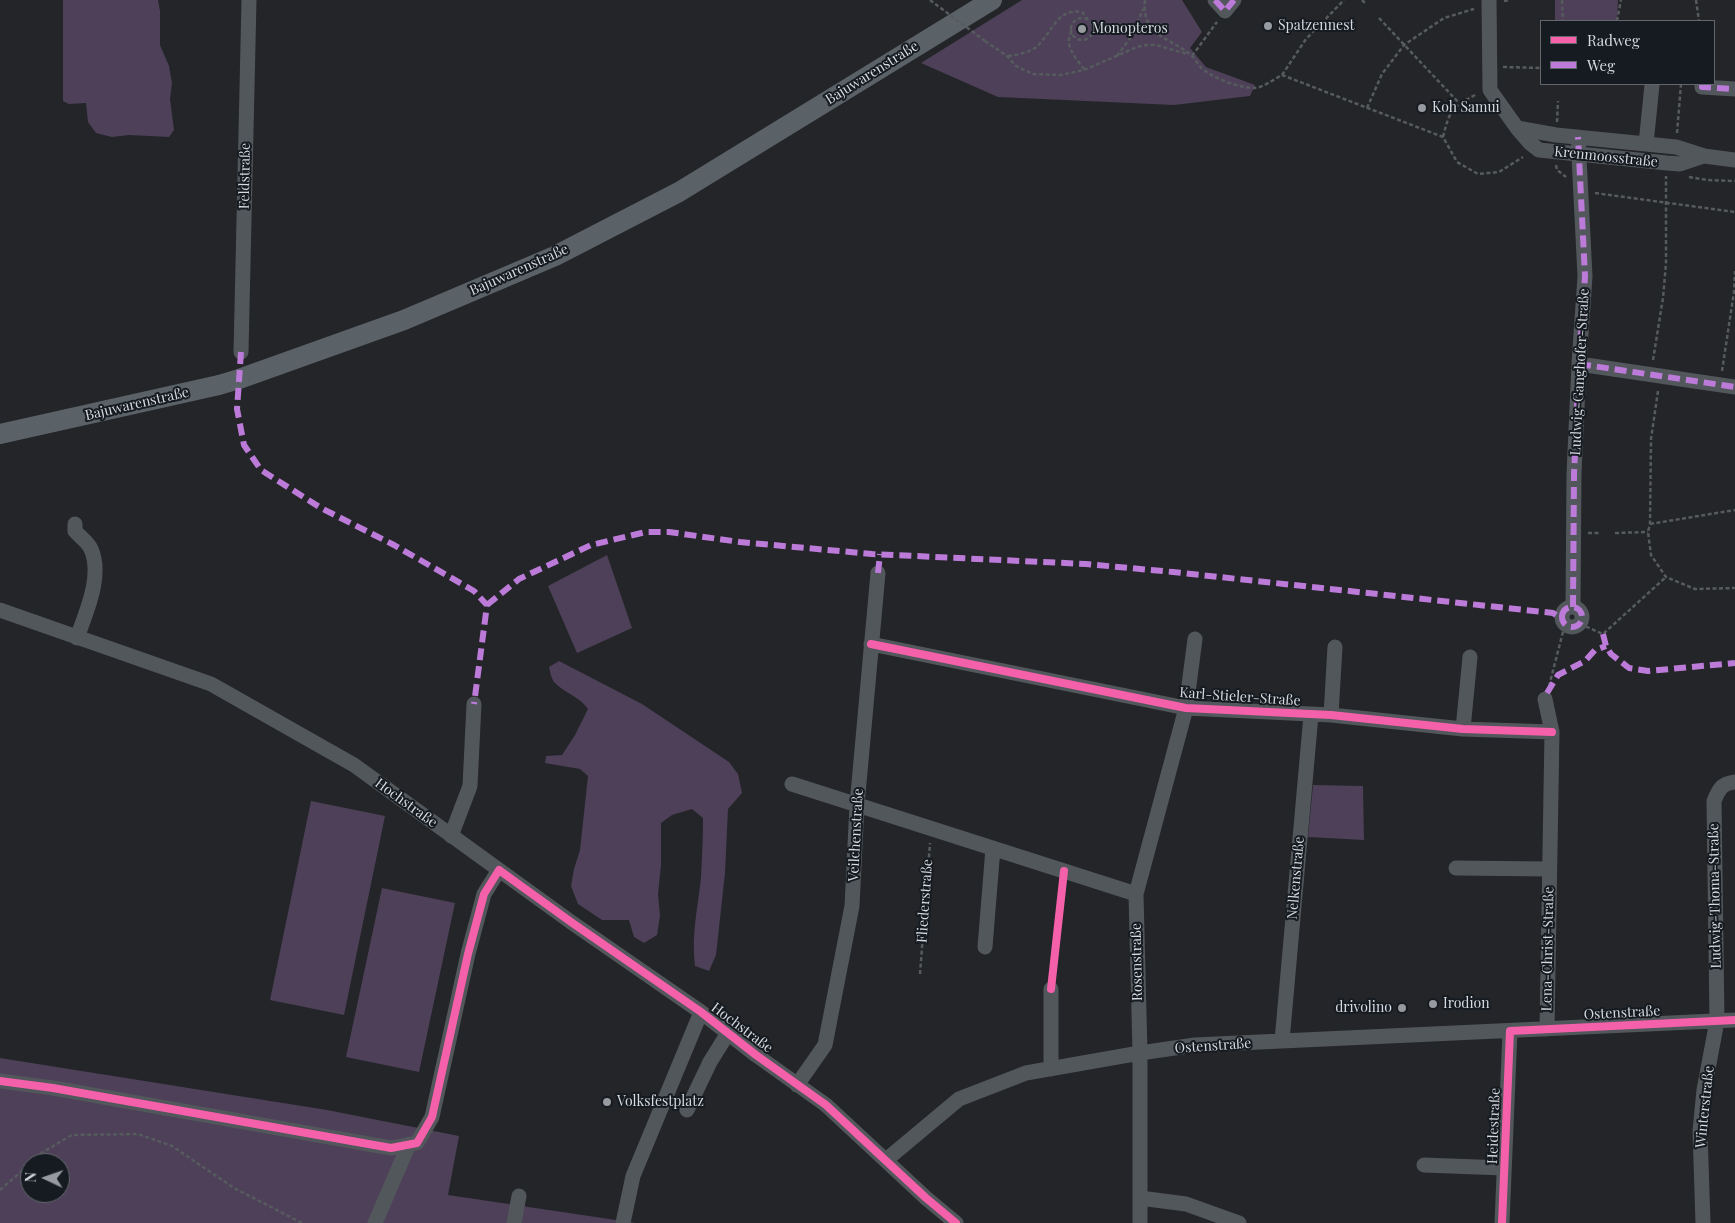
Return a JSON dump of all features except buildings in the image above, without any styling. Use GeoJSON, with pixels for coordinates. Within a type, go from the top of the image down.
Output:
{"type":"FeatureCollection","features":[{"type":"Feature","properties":{"kind":"main road","name":"Bajuwarenstraße"},"geometry":{"type":"LineString","coordinates":[[0,434],[239,379],[404,320],[555,256],[679,192],[992,0]]}},
{"type":"Feature","properties":{"kind":"street","name":"Feldstraße"},"geometry":{"type":"LineString","coordinates":[[240,352],[249,0]]}},
{"type":"Feature","properties":{"kind":"street"},"geometry":{"type":"LineString","coordinates":[[1489,2],[1490,90]]}},
{"type":"Feature","properties":{"kind":"street"},"geometry":{"type":"LineString","coordinates":[[1646,144],[1652,85]]}},
{"type":"Feature","properties":{"kind":"street"},"geometry":{"type":"LineString","coordinates":[[1702,85],[1702,87],[1735,89]]}},
{"type":"Feature","properties":{"kind":"street","name":"Krenmoosstraße"},"geometry":{"type":"LineString","coordinates":[[1490,90],[1517,128],[1539,150],[1680,164],[1704,156]]}},
{"type":"Feature","properties":{"kind":"street","name":"Krenmoosstraße"},"geometry":{"type":"LineString","coordinates":[[1517,128],[1556,135],[1676,147],[1704,156],[1735,160]]}},
{"type":"Feature","properties":{"kind":"street","name":"Ludwig-Ganghofer-Straße"},"geometry":{"type":"LineString","coordinates":[[1572,624],[1582,619],[1582,614],[1573,607],[1574,474],[1579,364],[1586,276],[1578,137]]}},
{"type":"Feature","properties":{"kind":"street"},"geometry":{"type":"LineString","coordinates":[[1579,364],[1735,387]]}},
{"type":"Feature","properties":{"kind":"street"},"geometry":{"type":"LineString","coordinates":[[75,524],[76,531],[91,547],[94,560],[94,577],[90,601],[77,638]]}},
{"type":"Feature","properties":{"kind":"street","name":"Veilchenstraße"},"geometry":{"type":"LineString","coordinates":[[797,1085],[826,1045],[852,906],[858,804],[878,574]]}},
{"type":"Feature","properties":{"kind":"street","name":"Hochstraße"},"geometry":{"type":"LineString","coordinates":[[0,610],[211,684],[354,765],[451,836],[701,1012],[728,1034],[826,1105],[926,1198],[956,1223]]}},
{"type":"Feature","properties":{"kind":"street","name":"Rosenstraße"},"geometry":{"type":"LineString","coordinates":[[1140,1223],[1140,1053],[1136,894],[1186,708],[1195,639]]}},
{"type":"Feature","properties":{"kind":"street","name":"Karl-Stieler-Straße"},"geometry":{"type":"LineString","coordinates":[[872,644],[1186,708],[1331,715],[1463,729],[1552,732]]}},
{"type":"Feature","properties":{"kind":"street"},"geometry":{"type":"LineString","coordinates":[[1331,715],[1335,647]]}},
{"type":"Feature","properties":{"kind":"street"},"geometry":{"type":"LineString","coordinates":[[1463,729],[1470,657]]}},
{"type":"Feature","properties":{"kind":"street","name":"Lena-Christ-Straße"},"geometry":{"type":"LineString","coordinates":[[1545,699],[1552,732],[1547,1029]]}},
{"type":"Feature","properties":{"kind":"street"},"geometry":{"type":"LineString","coordinates":[[451,836],[470,786],[474,704]]}},
{"type":"Feature","properties":{"kind":"street","name":"Nelkenstraße"},"geometry":{"type":"LineString","coordinates":[[1282,1041],[1310,715]]}},
{"type":"Feature","properties":{"kind":"street","name":"Ludwig-Thoma-Straße"},"geometry":{"type":"LineString","coordinates":[[1717,1021],[1714,801],[1719,789],[1735,782]]}},
{"type":"Feature","properties":{"kind":"street"},"geometry":{"type":"LineString","coordinates":[[792,784],[1136,894]]}},
{"type":"Feature","properties":{"kind":"street"},"geometry":{"type":"LineString","coordinates":[[985,947],[993,848]]}},
{"type":"Feature","properties":{"kind":"street","name":"Lena-Christ-Straße"},"geometry":{"type":"LineString","coordinates":[[1456,868],[1549,869]]}},
{"type":"Feature","properties":{"kind":"street"},"geometry":{"type":"LineString","coordinates":[[0,1081],[53,1088],[391,1148],[417,1142],[432,1117],[468,954],[484,894],[499,870]]}},
{"type":"Feature","properties":{"kind":"street"},"geometry":{"type":"LineString","coordinates":[[1051,989],[1051,1069]]}},
{"type":"Feature","properties":{"kind":"street"},"geometry":{"type":"LineString","coordinates":[[623,1223],[633,1176],[701,1012]]}},
{"type":"Feature","properties":{"kind":"street","name":"Ostenstraße"},"geometry":{"type":"LineString","coordinates":[[886,1160],[959,1099],[1026,1073],[1140,1053],[1195,1046],[1282,1041],[1735,1020]]}},
{"type":"Feature","properties":{"kind":"street","name":"Winterstraße"},"geometry":{"type":"LineString","coordinates":[[1703,1223],[1700,1131],[1704,1090],[1717,1021]]}},
{"type":"Feature","properties":{"kind":"street","name":"Heidestraße"},"geometry":{"type":"LineString","coordinates":[[1502,1223],[1510,1030]]}},
{"type":"Feature","properties":{"kind":"street"},"geometry":{"type":"LineString","coordinates":[[687,1110],[705,1071],[728,1034]]}},
{"type":"Feature","properties":{"kind":"street"},"geometry":{"type":"LineString","coordinates":[[375,1223],[409,1144]]}},
{"type":"Feature","properties":{"kind":"street"},"geometry":{"type":"LineString","coordinates":[[1424,1165],[1504,1168]]}},
{"type":"Feature","properties":{"kind":"street"},"geometry":{"type":"LineString","coordinates":[[514,1223],[519,1196]]}},
{"type":"Feature","properties":{"kind":"street"},"geometry":{"type":"LineString","coordinates":[[1140,1198],[1186,1204],[1239,1223]]}},
{"type":"Feature","properties":{"kind":"path"},"geometry":{"type":"LineString","coordinates":[[930,0],[1008,56],[1016,66],[1034,74],[1061,75],[1084,70],[1147,45],[1156,45],[1192,56]]}},
{"type":"Feature","properties":{"kind":"path"},"geometry":{"type":"LineString","coordinates":[[1144,0],[1149,24],[1162,38],[1192,56],[1204,71],[1238,86],[1257,88],[1282,75],[1306,39],[1344,0]]}},
{"type":"Feature","properties":{"kind":"path"},"geometry":{"type":"LineString","coordinates":[[1362,0],[1366,4]]}},
{"type":"Feature","properties":{"kind":"path"},"geometry":{"type":"LineString","coordinates":[[1562,0],[1563,20]]}},
{"type":"Feature","properties":{"kind":"path"},"geometry":{"type":"LineString","coordinates":[[1617,20],[1620,0]]}},
{"type":"Feature","properties":{"kind":"path"},"geometry":{"type":"LineString","coordinates":[[1696,0],[1698,20]]}},
{"type":"Feature","properties":{"kind":"path"},"geometry":{"type":"LineString","coordinates":[[1367,108],[1382,74],[1404,45],[1444,18],[1489,2]]}},
{"type":"Feature","properties":{"kind":"path"},"geometry":{"type":"LineString","coordinates":[[1192,56],[1225,4]]}},
{"type":"Feature","properties":{"kind":"path"},"geometry":{"type":"LineString","coordinates":[[1116,56],[1132,34],[1144,7]]}},
{"type":"Feature","properties":{"kind":"path"},"geometry":{"type":"LineString","coordinates":[[1008,56],[1035,48],[1058,19],[1068,13],[1082,12],[1093,29],[1088,38],[1082,40],[1075,37],[1072,31]]}},
{"type":"Feature","properties":{"kind":"path"},"geometry":{"type":"LineString","coordinates":[[1084,70],[1073,54],[1068,38],[1074,21],[1081,18],[1088,20]]}},
{"type":"Feature","properties":{"kind":"path"},"geometry":{"type":"LineString","coordinates":[[1379,18],[1460,103]]}},
{"type":"Feature","properties":{"kind":"path"},"geometry":{"type":"LineString","coordinates":[[1489,67],[1540,68]]}},
{"type":"Feature","properties":{"kind":"path"},"geometry":{"type":"LineString","coordinates":[[1282,75],[1443,137],[1457,162],[1478,174],[1499,172],[1517,160],[1539,150]]}},
{"type":"Feature","properties":{"kind":"path"},"geometry":{"type":"LineString","coordinates":[[1676,147],[1681,85]]}},
{"type":"Feature","properties":{"kind":"path"},"geometry":{"type":"LineString","coordinates":[[1443,137],[1448,116],[1460,103],[1484,90],[1490,90]]}},
{"type":"Feature","properties":{"kind":"path"},"geometry":{"type":"LineString","coordinates":[[1556,135],[1558,101]]}},
{"type":"Feature","properties":{"kind":"path"},"geometry":{"type":"LineString","coordinates":[[1667,163],[1665,203],[1666,263],[1663,298],[1652,364],[1660,376],[1651,439],[1650,524],[1648,532],[1651,555],[1666,577],[1695,589],[1735,588]]}},
{"type":"Feature","properties":{"kind":"path"},"geometry":{"type":"LineString","coordinates":[[1581,191],[1735,212]]}},
{"type":"Feature","properties":{"kind":"path"},"geometry":{"type":"LineString","coordinates":[[1720,384],[1734,292],[1735,271]]}},
{"type":"Feature","properties":{"kind":"path"},"geometry":{"type":"LineString","coordinates":[[1650,524],[1735,510]]}},
{"type":"Feature","properties":{"kind":"path"},"geometry":{"type":"LineString","coordinates":[[1615,532],[1648,532]]}},
{"type":"Feature","properties":{"kind":"path"},"geometry":{"type":"LineString","coordinates":[[1545,699],[1572,624],[1603,634],[1666,577]]}},
{"type":"Feature","properties":{"kind":"path"},"geometry":{"type":"LineString","coordinates":[[42,1153],[72,1134],[138,1134],[172,1146],[234,1188],[302,1223]]}},
{"type":"Feature","properties":{"kind":"path"},"geometry":{"type":"LineString","coordinates":[[0,1190],[20,1173]]}},
{"type":"Feature","properties":{"kind":"shaded area"},"geometry":{"type":"Polygon","coordinates":[[[63,0],[158,0],[160,11],[160,45],[169,66],[172,83],[170,99],[174,130],[169,137],[129,135],[112,137],[96,133],[88,122],[86,103],[69,104],[63,101],[63,0]]]}},
{"type":"Feature","properties":{"kind":"shaded area"},"geometry":{"type":"Polygon","coordinates":[[[1022,0],[1182,0],[1202,32],[1190,48],[1206,67],[1255,85],[1250,96],[1174,105],[998,97],[921,63],[1022,0]]]}},
{"type":"Feature","properties":{"kind":"shaded area"},"geometry":{"type":"Polygon","coordinates":[[[1555,0],[1618,0],[1617,20],[1555,20],[1555,0]]]}},
{"type":"Feature","properties":{"kind":"shaded area"},"geometry":{"type":"Polygon","coordinates":[[[607,555],[632,628],[577,653],[548,586],[607,555]]]}},
{"type":"Feature","properties":{"kind":"shaded area"},"geometry":{"type":"Polygon","coordinates":[[[559,661],[642,704],[729,762],[738,774],[742,793],[728,809],[725,873],[716,955],[709,971],[695,966],[694,932],[701,877],[703,818],[692,809],[672,815],[661,823],[661,865],[658,894],[660,916],[657,935],[644,943],[634,937],[629,920],[602,920],[578,904],[571,886],[580,850],[588,776],[580,769],[545,763],[546,756],[562,755],[588,709],[553,680],[549,667],[559,661]]]}},
{"type":"Feature","properties":{"kind":"shaded area"},"geometry":{"type":"Polygon","coordinates":[[[1313,785],[1363,786],[1364,840],[1308,837],[1313,785]]]}},
{"type":"Feature","properties":{"kind":"shaded area"},"geometry":{"type":"Polygon","coordinates":[[[311,801],[385,816],[344,1015],[270,1000],[311,801]]]}},
{"type":"Feature","properties":{"kind":"shaded area"},"geometry":{"type":"Polygon","coordinates":[[[382,888],[455,903],[419,1072],[346,1057],[382,888]]]}},
{"type":"Feature","properties":{"kind":"shaded area"},"geometry":{"type":"Polygon","coordinates":[[[0,1058],[327,1110],[459,1136],[448,1195],[636,1223],[0,1223],[0,1058]]]}},
{"type":"Feature","properties":{"kind":"marked path"},"geometry":{"type":"LineString","coordinates":[[1215,0],[1225,11],[1234,0]]}},
{"type":"Feature","properties":{"kind":"marked path"},"geometry":{"type":"LineString","coordinates":[[1702,85],[1702,87],[1735,89]]}},
{"type":"Feature","properties":{"kind":"marked path"},"geometry":{"type":"LineString","coordinates":[[1573,607],[1574,474],[1585,276],[1578,137]]}},
{"type":"Feature","properties":{"kind":"marked path"},"geometry":{"type":"LineString","coordinates":[[241,352],[237,409],[244,445],[261,470],[321,508],[394,545],[474,591],[487,605],[474,704]]}},
{"type":"Feature","properties":{"kind":"marked path"},"geometry":{"type":"LineString","coordinates":[[1579,364],[1735,387]]}},
{"type":"Feature","properties":{"kind":"marked path"},"geometry":{"type":"LineString","coordinates":[[487,605],[519,579],[591,545],[646,532],[669,532],[740,542],[872,554],[1086,564],[1173,572],[1553,613],[1563,620]]}},
{"type":"Feature","properties":{"kind":"marked path"},"geometry":{"type":"LineString","coordinates":[[878,573],[880,554]]}},
{"type":"Feature","properties":{"kind":"marked path"},"geometry":{"type":"LineString","coordinates":[[1572,607],[1579,610],[1582,617],[1579,624],[1572,627],[1565,624],[1562,617],[1565,610],[1572,607]]}},
{"type":"Feature","properties":{"kind":"marked path"},"geometry":{"type":"LineString","coordinates":[[1603,634],[1606,646],[1611,654],[1629,668],[1648,671],[1735,663]]}},
{"type":"Feature","properties":{"kind":"marked path"},"geometry":{"type":"LineString","coordinates":[[1547,693],[1558,675],[1585,661],[1595,650],[1606,646]]}},
{"type":"Feature","properties":{"kind":"cycle path"},"geometry":{"type":"LineString","coordinates":[[871,644],[1186,708],[1331,715],[1463,729],[1552,732]]}},
{"type":"Feature","properties":{"kind":"cycle path"},"geometry":{"type":"LineString","coordinates":[[0,1081],[53,1088],[391,1148],[417,1143],[432,1117],[468,954],[484,894],[499,870],[701,1012],[756,1055],[826,1105],[926,1198],[956,1223]]}},
{"type":"Feature","properties":{"kind":"cycle path"},"geometry":{"type":"LineString","coordinates":[[1051,989],[1064,871]]}},
{"type":"Feature","properties":{"kind":"cycle path"},"geometry":{"type":"LineString","coordinates":[[1502,1223],[1510,1031],[1735,1020]]}},
{"type":"Feature","properties":{"kind":"place","name":"Spatzennest"},"geometry":{"type":"Point","coordinates":[1268,26]}},
{"type":"Feature","properties":{"kind":"place","name":"Monopteros"},"geometry":{"type":"Point","coordinates":[1082,29]}},
{"type":"Feature","properties":{"kind":"place","name":"Koh Samui"},"geometry":{"type":"Point","coordinates":[1422,108]}},
{"type":"Feature","properties":{"kind":"place","name":"Irodion"},"geometry":{"type":"Point","coordinates":[1433,1004]}},
{"type":"Feature","properties":{"kind":"place","name":"drivolino"},"geometry":{"type":"Point","coordinates":[1402,1008]}},
{"type":"Feature","properties":{"kind":"place","name":"Volksfestplatz"},"geometry":{"type":"Point","coordinates":[607,1102]}}]}
